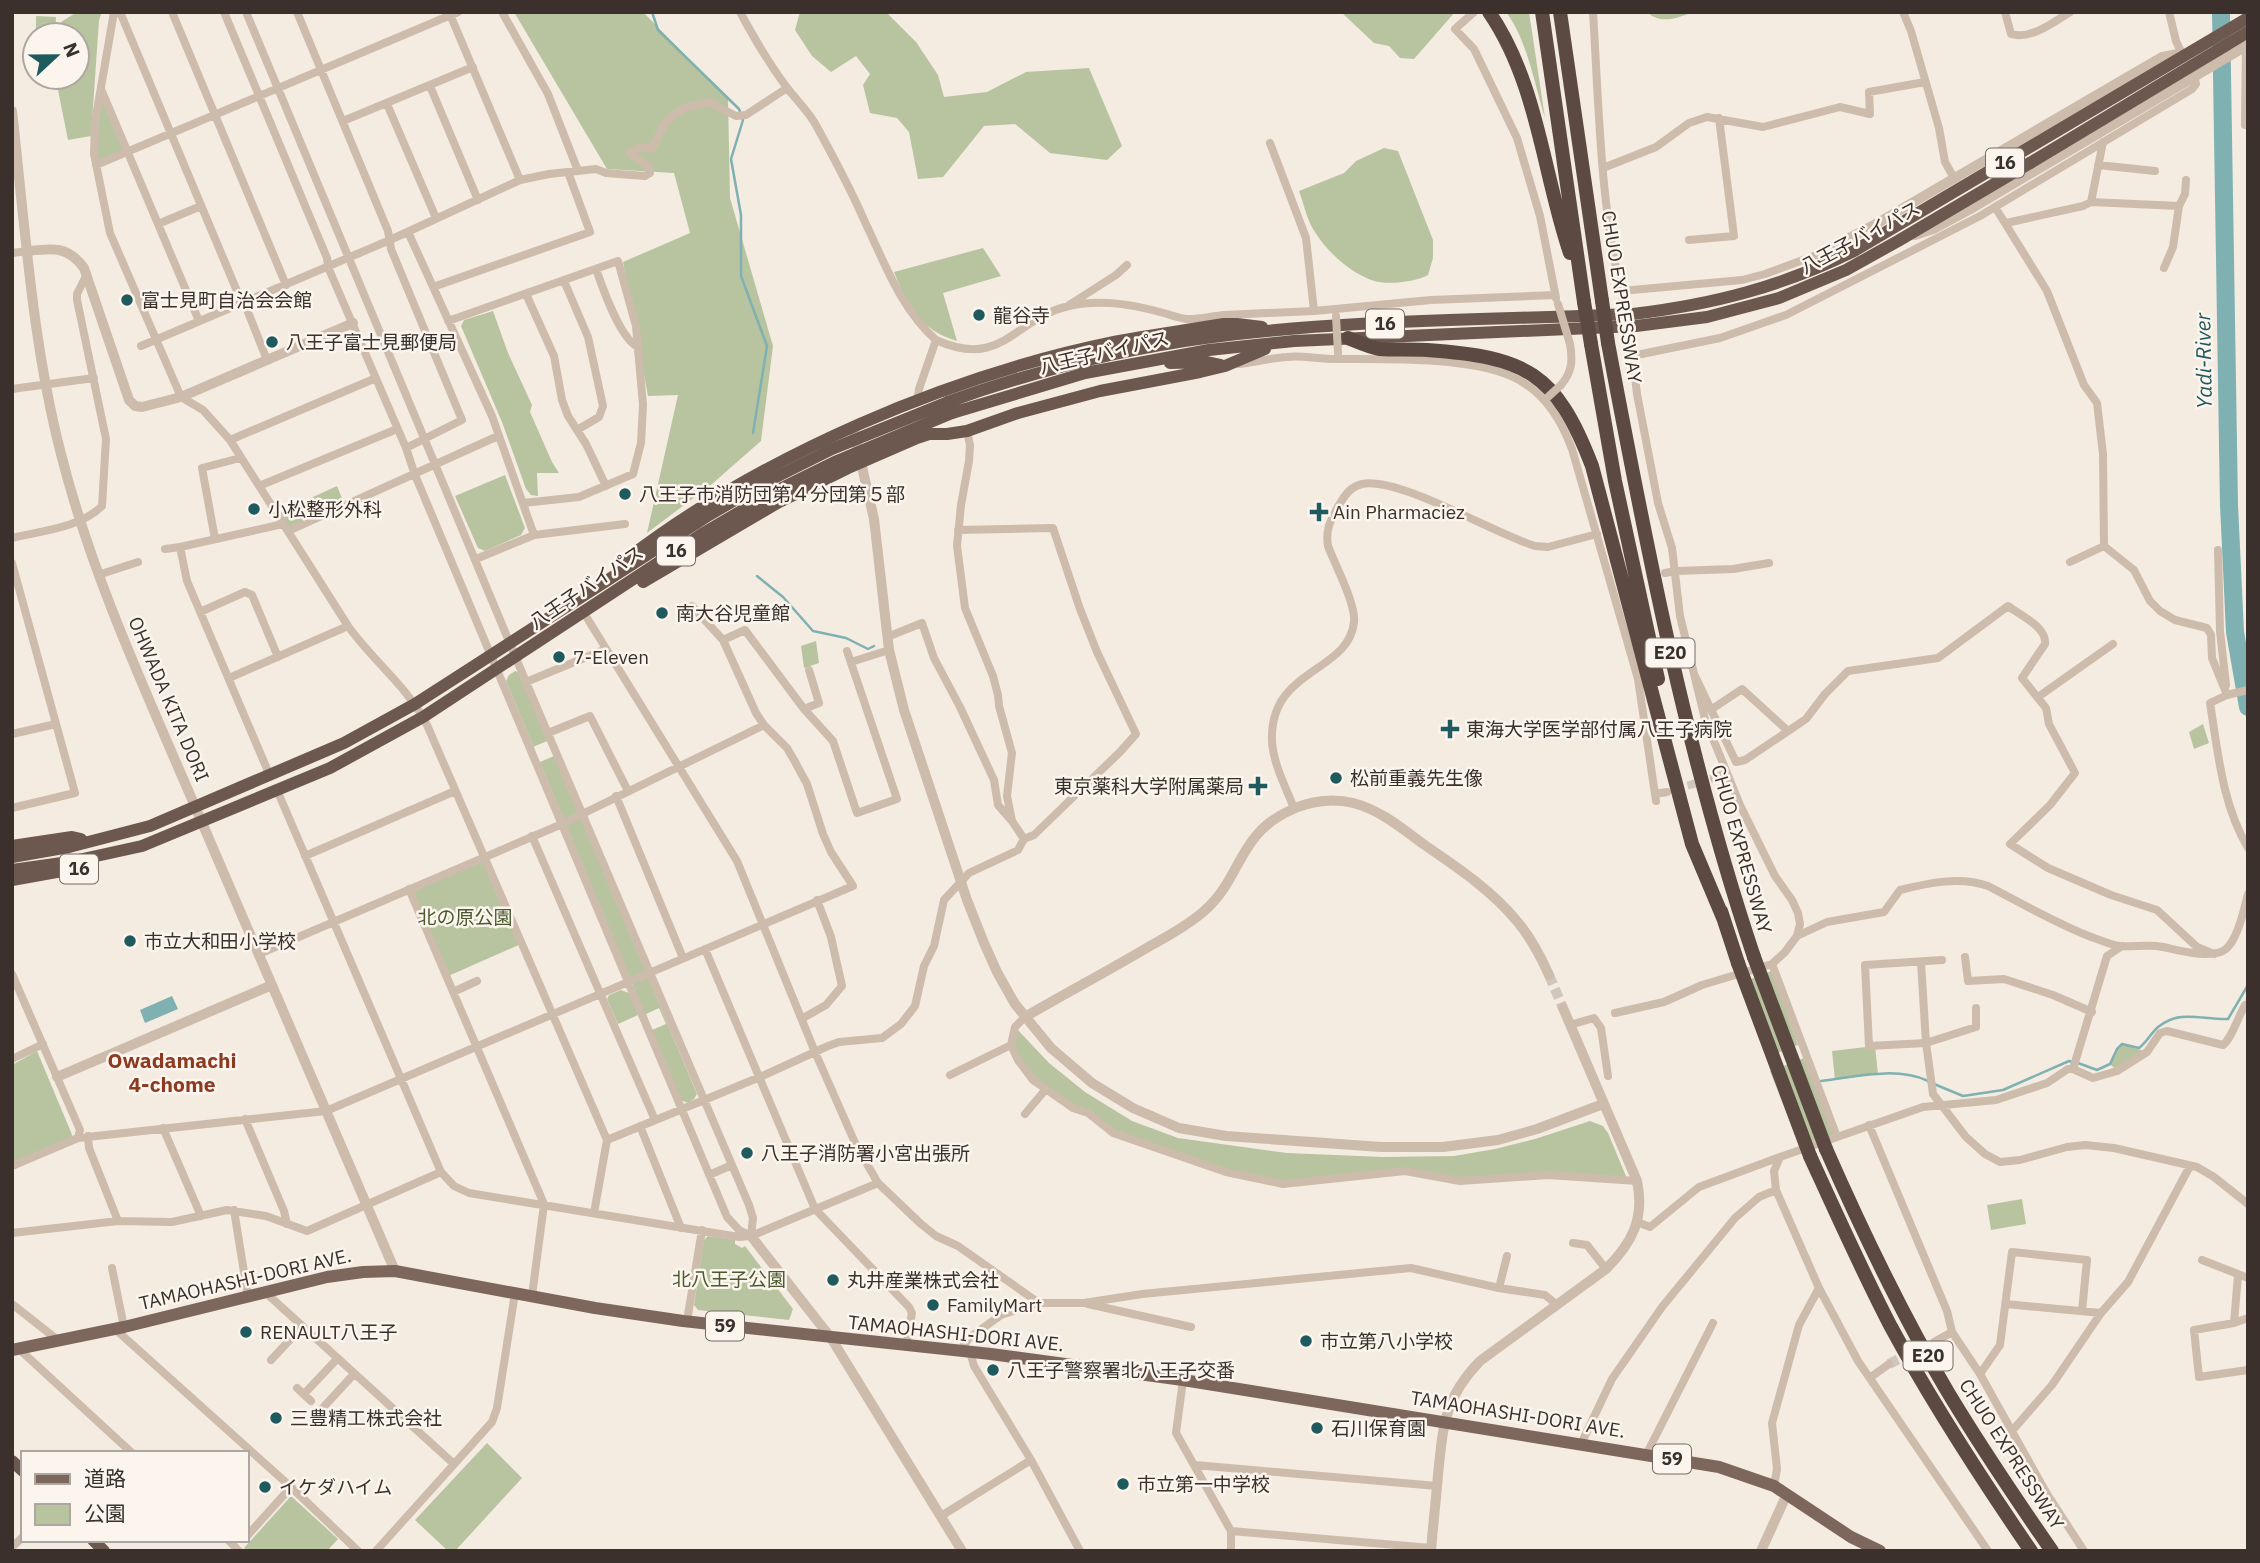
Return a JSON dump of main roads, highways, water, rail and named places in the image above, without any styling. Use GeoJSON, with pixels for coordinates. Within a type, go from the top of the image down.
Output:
{"type":"FeatureCollection","features":[{"type":"Feature","properties":{"kind":"highway"},"geometry":{"type":"LineString","coordinates":[[1489,12],[1510,46],[1522,79],[1583,295]]}},
{"type":"Feature","properties":{"kind":"highway","name":"CHUO EXPRESSWAY"},"geometry":{"type":"LineString","coordinates":[[1542,12],[1583,295],[1615,481],[1640,602],[1677,756],[1724,920],[1810,1156],[1852,1248],[1891,1326],[1983,1481],[2031,1551]]}},
{"type":"Feature","properties":{"kind":"highway","name":"CHUO EXPRESSWAY"},"geometry":{"type":"LineString","coordinates":[[1560,12],[1608,343],[1642,519],[1678,689],[1716,836],[1754,957],[1826,1149],[1868,1244],[1930,1359],[1998,1472],[2052,1551]]}},
{"type":"Feature","properties":{"kind":"highway","name":"八王子バイパス"},"geometry":{"type":"LineString","coordinates":[[12,857],[150,826],[344,743],[415,704],[709,515],[849,456],[950,407],[1049,370],[1124,352],[1204,338],[1281,329],[1633,314],[1681,308],[1744,294],[1904,222],[2183,56],[2246,24]]}},
{"type":"Feature","properties":{"kind":"highway","name":"八王子バイパス"},"geometry":{"type":"LineString","coordinates":[[950,407],[1124,365],[1209,350],[1294,341],[1663,324],[1749,307],[1819,289],[2030,163],[2246,24]]}},
{"type":"Feature","properties":{"kind":"highway","name":"16"},"geometry":{"type":"LineString","coordinates":[[587,592],[642,547],[754,475],[917,401],[977,379],[1061,355],[1224,319],[1237,324],[1281,329]]}},
{"type":"Feature","properties":{"kind":"highway"},"geometry":{"type":"LineString","coordinates":[[1348,338],[1377,349],[1473,354],[1505,361],[1529,372],[1546,385],[1568,413],[1592,466],[1692,844],[1724,920]]}},
{"type":"Feature","properties":{"kind":"highway"},"geometry":{"type":"LineString","coordinates":[[584,613],[677,563],[749,518],[820,481],[929,434],[967,431],[1018,413],[1100,391],[1225,366],[1257,352],[1294,341]]}},
{"type":"Feature","properties":{"kind":"highway"},"geometry":{"type":"LineString","coordinates":[[1124,365],[1140,367],[1207,362],[1225,366]]}},
{"type":"Feature","properties":{"kind":"highway","name":"八王子バイパス"},"geometry":{"type":"LineString","coordinates":[[12,870],[69,862],[142,846],[341,762],[422,717],[496,670],[769,488]]}},
{"type":"Feature","properties":{"kind":"highway","name":"16"},"geometry":{"type":"LineString","coordinates":[[12,846],[72,838],[97,840]]}},
{"type":"Feature","properties":{"kind":"highway","name":"16"},"geometry":{"type":"LineString","coordinates":[[12,880],[57,874],[99,864],[142,846]]}},
{"type":"Feature","properties":{"kind":"main road","name":"TAMAOHASHI-DORI AVE."},"geometry":{"type":"LineString","coordinates":[[16,1350],[120,1328],[327,1277],[395,1271],[687,1321],[1183,1380],[1719,1467],[1774,1486],[1851,1537],[1880,1551]]}},
{"type":"Feature","properties":{"kind":"water"},"geometry":{"type":"Polygon","coordinates":[[[172,996],[178,1009],[145,1023],[140,1010],[172,996]]]}},
{"type":"Feature","properties":{"kind":"waterway"},"geometry":{"type":"LineString","coordinates":[[652,12],[658,30],[739,109],[743,120],[731,159],[741,215],[741,276],[767,346],[753,433]]}},
{"type":"Feature","properties":{"kind":"waterway","name":"Yadi-River"},"geometry":{"type":"LineString","coordinates":[[2221,12],[2229,505],[2235,632],[2248,707]]}},
{"type":"Feature","properties":{"kind":"waterway"},"geometry":{"type":"LineString","coordinates":[[757,576],[783,597],[813,631],[846,638],[868,649],[874,646]]}},
{"type":"Feature","properties":{"kind":"waterway"},"geometry":{"type":"LineString","coordinates":[[2078,1063],[2097,1070],[2110,1064],[2122,1044],[2139,1048],[2158,1027],[2175,1018],[2228,1019],[2248,985]]}},
{"type":"Feature","properties":{"kind":"waterway"},"geometry":{"type":"LineString","coordinates":[[1934,1084],[1963,1096],[2003,1090],[2072,1062]]}},
{"type":"Feature","properties":{"kind":"waterway"},"geometry":{"type":"LineString","coordinates":[[1821,1081],[1889,1073],[1928,1081]]}},
{"type":"Feature","properties":{"kind":"tunnel"},"geometry":{"type":"LineString","coordinates":[[1676,789],[1714,778]]}},
{"type":"Feature","properties":{"kind":"tunnel"},"geometry":{"type":"LineString","coordinates":[[1549,975],[1563,1008]]}},
{"type":"Feature","properties":{"kind":"tunnel"},"geometry":{"type":"LineString","coordinates":[[1889,1364],[1927,1345]]}},
{"type":"Feature","properties":{"kind":"place","name":"富士見町自治会会館"},"geometry":{"type":"Point","coordinates":[127,300]}},
{"type":"Feature","properties":{"kind":"place","name":"龍谷寺"},"geometry":{"type":"Point","coordinates":[979,315]}},
{"type":"Feature","properties":{"kind":"place","name":"八王子富士見郵便局"},"geometry":{"type":"Point","coordinates":[272,342]}},
{"type":"Feature","properties":{"kind":"place","name":"八王子市消防団第４分団第５部"},"geometry":{"type":"Point","coordinates":[625,494]}},
{"type":"Feature","properties":{"kind":"place","name":"小松整形外科"},"geometry":{"type":"Point","coordinates":[254,509]}},
{"type":"Feature","properties":{"kind":"place","name":"Ain Pharmaciez"},"geometry":{"type":"Point","coordinates":[1319,512]}},
{"type":"Feature","properties":{"kind":"place","name":"南大谷児童館"},"geometry":{"type":"Point","coordinates":[662,613]}},
{"type":"Feature","properties":{"kind":"place","name":"7-Eleven"},"geometry":{"type":"Point","coordinates":[559,657]}},
{"type":"Feature","properties":{"kind":"place","name":"東海大学医学部付属八王子病院"},"geometry":{"type":"Point","coordinates":[1450,729]}},
{"type":"Feature","properties":{"kind":"place","name":"松前重義先生像"},"geometry":{"type":"Point","coordinates":[1336,778]}},
{"type":"Feature","properties":{"kind":"place","name":"東京薬科大学附属薬局"},"geometry":{"type":"Point","coordinates":[1258,786]}},
{"type":"Feature","properties":{"kind":"place","name":"市立大和田小学校"},"geometry":{"type":"Point","coordinates":[130,941]}},
{"type":"Feature","properties":{"kind":"place","name":"八王子消防署小宮出張所"},"geometry":{"type":"Point","coordinates":[747,1153]}},
{"type":"Feature","properties":{"kind":"place","name":"丸井産業株式会社"},"geometry":{"type":"Point","coordinates":[833,1280]}},
{"type":"Feature","properties":{"kind":"place","name":"FamilyMart"},"geometry":{"type":"Point","coordinates":[933,1305]}},
{"type":"Feature","properties":{"kind":"place","name":"RENAULT八王子"},"geometry":{"type":"Point","coordinates":[246,1332]}},
{"type":"Feature","properties":{"kind":"place","name":"市立第八小学校"},"geometry":{"type":"Point","coordinates":[1306,1341]}},
{"type":"Feature","properties":{"kind":"place","name":"八王子警察署北八王子交番"},"geometry":{"type":"Point","coordinates":[993,1370]}},
{"type":"Feature","properties":{"kind":"place","name":"三豊精工株式会社"},"geometry":{"type":"Point","coordinates":[276,1418]}},
{"type":"Feature","properties":{"kind":"place","name":"石川保育園"},"geometry":{"type":"Point","coordinates":[1317,1428]}},
{"type":"Feature","properties":{"kind":"place","name":"市立第一中学校"},"geometry":{"type":"Point","coordinates":[1123,1484]}},
{"type":"Feature","properties":{"kind":"place","name":"イケダハイム"},"geometry":{"type":"Point","coordinates":[265,1487]}},
{"type":"Feature","properties":{"kind":"district","name":"Owadamachi 4-chome"},"geometry":{"type":"Point","coordinates":[172,1073]}},
{"type":"Feature","properties":{"kind":"park label","name":"北の原公園"},"geometry":{"type":"Point","coordinates":[465,917]}},
{"type":"Feature","properties":{"kind":"park label","name":"北八王子公園"},"geometry":{"type":"Point","coordinates":[729,1279]}}]}
